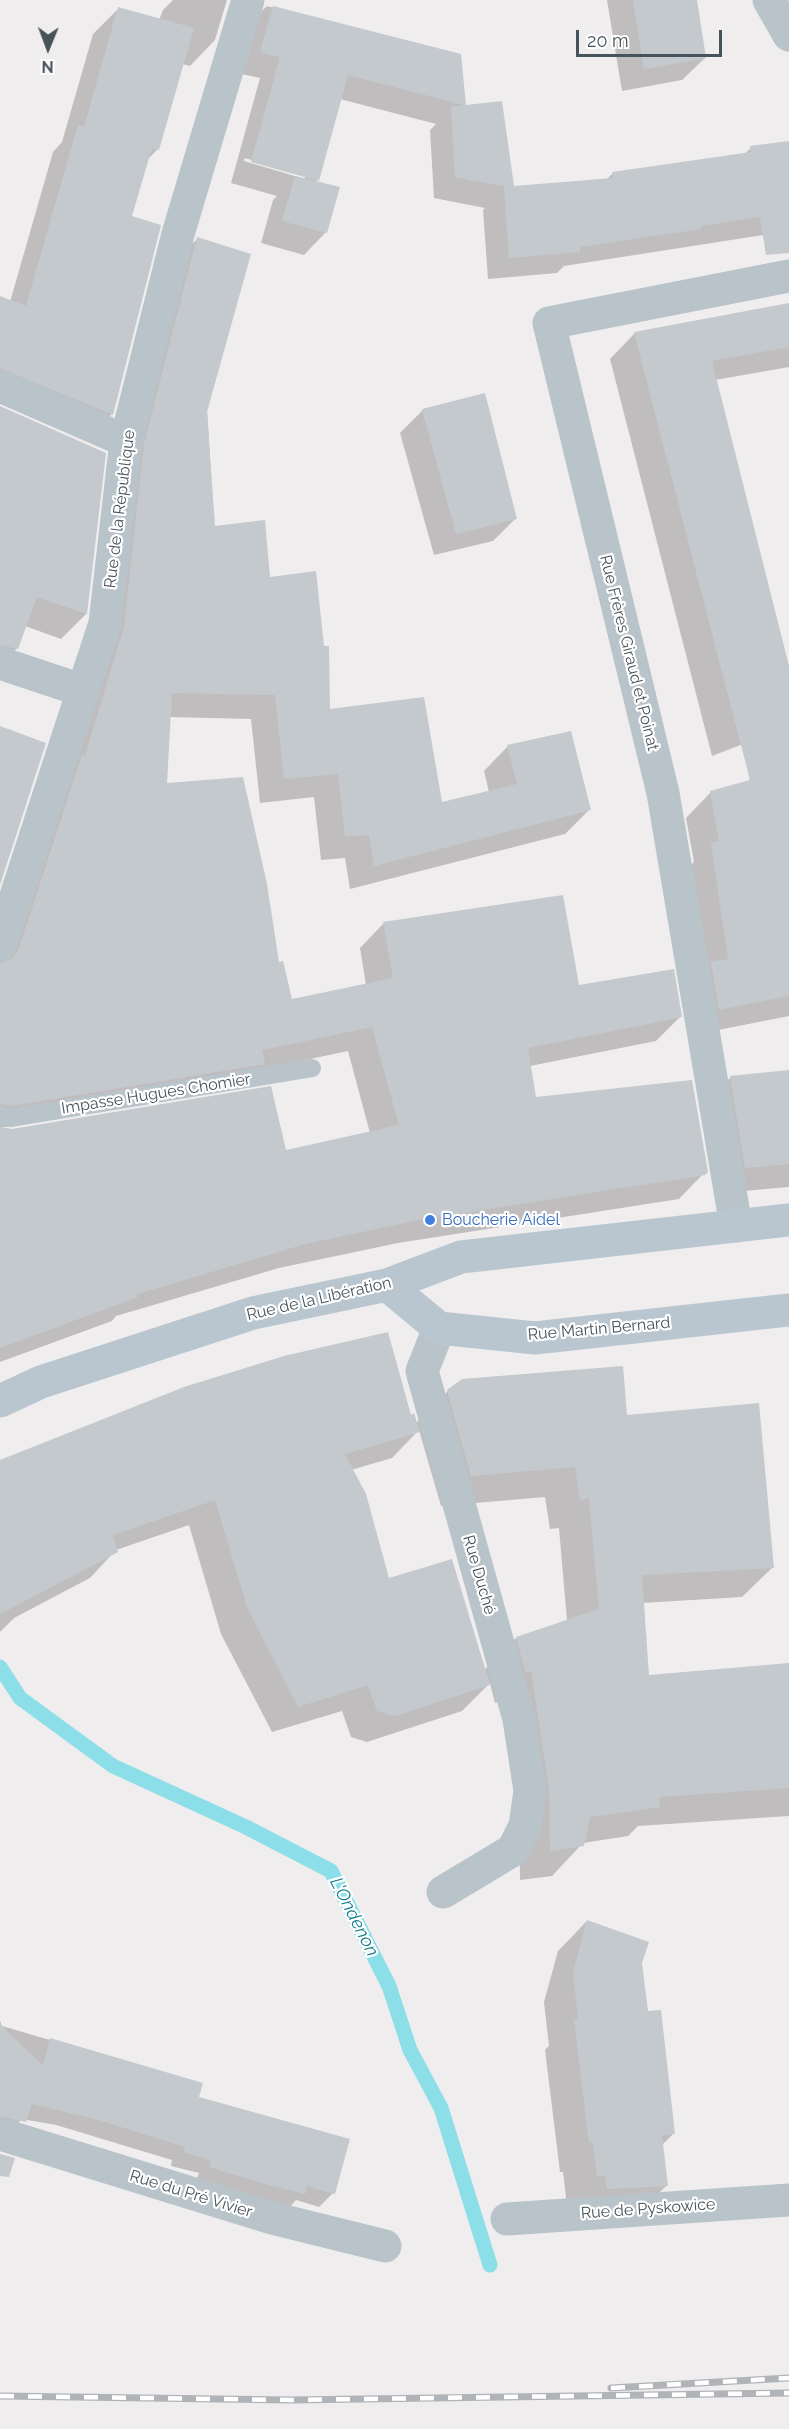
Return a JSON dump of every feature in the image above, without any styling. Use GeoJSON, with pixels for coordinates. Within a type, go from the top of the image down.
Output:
{"type":"FeatureCollection","features":[{"type":"Feature","properties":{"kind":"main road","name":"Rue de la Libération"},"geometry":{"type":"LineString","coordinates":[[0,1401],[51,1379],[254,1313],[387,1285],[460,1257],[789,1220]]}},
{"type":"Feature","properties":{"kind":"main road"},"geometry":{"type":"LineString","coordinates":[[387,1285],[439,1328]]}},
{"type":"Feature","properties":{"kind":"main road","name":"Rue Martin Bernard"},"geometry":{"type":"LineString","coordinates":[[439,1328],[535,1338],[789,1310]]}},
{"type":"Feature","properties":{"kind":"street","name":"Rue de la République"},"geometry":{"type":"LineString","coordinates":[[0,945],[81,690],[105,622],[126,441],[178,234],[248,0]]}},
{"type":"Feature","properties":{"kind":"street"},"geometry":{"type":"LineString","coordinates":[[769,0],[789,35]]}},
{"type":"Feature","properties":{"kind":"street","name":"Rue Frères Giraud et Poinat"},"geometry":{"type":"LineString","coordinates":[[736,1226],[663,794],[549,323],[789,276]]}},
{"type":"Feature","properties":{"kind":"street"},"geometry":{"type":"LineString","coordinates":[[0,386],[126,441]]}},
{"type":"Feature","properties":{"kind":"street"},"geometry":{"type":"LineString","coordinates":[[0,663],[81,690]]}},
{"type":"Feature","properties":{"kind":"street","name":"Rue Duché"},"geometry":{"type":"LineString","coordinates":[[439,1328],[422,1371],[519,1719],[530,1791],[525,1826],[513,1850],[443,1892]]}},
{"type":"Feature","properties":{"kind":"street","name":"Rue du Pré Vivier"},"geometry":{"type":"LineString","coordinates":[[0,2134],[272,2218],[385,2246]]}},
{"type":"Feature","properties":{"kind":"street","name":"Rue de Pyskowice"},"geometry":{"type":"LineString","coordinates":[[507,2219],[789,2200]]}},
{"type":"Feature","properties":{"kind":"lane","name":"Impasse Hugues Chomier"},"geometry":{"type":"LineString","coordinates":[[0,1115],[10,1118],[312,1068]]}},
{"type":"Feature","properties":{"kind":"building"},"geometry":{"type":"Polygon","coordinates":[[[633,0],[697,0],[706,58],[644,69],[633,0]]]}},
{"type":"Feature","properties":{"kind":"building"},"geometry":{"type":"Polygon","coordinates":[[[273,6],[461,54],[466,105],[502,101],[514,186],[613,178],[612,172],[751,152],[750,146],[789,141],[789,253],[766,255],[760,217],[701,226],[701,229],[580,247],[580,252],[509,258],[504,187],[507,187],[455,177],[451,107],[464,105],[348,75],[319,181],[251,162],[280,57],[260,52],[273,6]]]}},
{"type":"Feature","properties":{"kind":"building"},"geometry":{"type":"Polygon","coordinates":[[[118,7],[194,28],[159,150],[152,148],[132,216],[161,225],[113,415],[0,368],[0,296],[26,306],[78,125],[84,127],[118,7]]]}},
{"type":"Feature","properties":{"kind":"building"},"geometry":{"type":"Polygon","coordinates":[[[295,176],[340,187],[327,233],[282,221],[295,176]]]}},
{"type":"Feature","properties":{"kind":"building"},"geometry":{"type":"Polygon","coordinates":[[[197,237],[251,254],[207,412],[215,526],[265,520],[270,577],[316,571],[324,646],[329,646],[330,709],[424,697],[442,802],[517,784],[507,745],[571,731],[591,810],[374,866],[369,835],[345,836],[338,774],[284,779],[275,695],[172,693],[167,783],[243,777],[267,884],[279,962],[283,961],[292,999],[393,978],[383,922],[563,895],[579,985],[674,969],[682,1017],[528,1048],[536,1097],[692,1080],[708,1172],[705,1175],[424,1219],[305,1244],[137,1294],[138,1297],[0,1348],[0,1127],[12,1129],[271,1086],[286,1150],[399,1125],[372,1027],[262,1050],[265,1064],[11,1106],[0,1104],[0,963],[12,959],[18,951],[82,755],[85,756],[124,627],[144,444],[197,237]]]}},
{"type":"Feature","properties":{"kind":"building"},"geometry":{"type":"Polygon","coordinates":[[[789,303],[789,347],[712,361],[789,666],[789,996],[719,1010],[711,962],[728,959],[711,843],[719,841],[710,791],[750,780],[634,332],[789,303]]]}},
{"type":"Feature","properties":{"kind":"building"},"geometry":{"type":"Polygon","coordinates":[[[485,393],[517,519],[456,534],[422,409],[485,393]]]}},
{"type":"Feature","properties":{"kind":"building"},"geometry":{"type":"Polygon","coordinates":[[[0,406],[106,453],[87,614],[37,597],[18,649],[0,645],[0,406]]]}},
{"type":"Feature","properties":{"kind":"building"},"geometry":{"type":"Polygon","coordinates":[[[0,726],[46,743],[0,885],[0,726]]]}},
{"type":"Feature","properties":{"kind":"building"},"geometry":{"type":"Polygon","coordinates":[[[789,1070],[789,1164],[745,1168],[730,1076],[789,1070]]]}},
{"type":"Feature","properties":{"kind":"building"},"geometry":{"type":"Polygon","coordinates":[[[388,1332],[411,1415],[414,1413],[420,1432],[345,1454],[366,1494],[389,1578],[452,1559],[490,1685],[395,1716],[377,1711],[368,1685],[298,1707],[247,1607],[215,1500],[113,1535],[118,1552],[0,1614],[0,1460],[184,1387],[284,1356],[388,1332]]]}},
{"type":"Feature","properties":{"kind":"building"},"geometry":{"type":"Polygon","coordinates":[[[623,1366],[627,1415],[759,1403],[774,1568],[642,1575],[649,1675],[789,1663],[789,1788],[659,1797],[660,1807],[590,1817],[584,1846],[550,1851],[549,1788],[531,1671],[526,1673],[516,1637],[599,1609],[589,1498],[580,1500],[575,1467],[471,1476],[447,1390],[462,1379],[623,1366]]]}},
{"type":"Feature","properties":{"kind":"building"},"geometry":{"type":"Polygon","coordinates":[[[587,1920],[649,1942],[642,1963],[648,2011],[661,2010],[675,2134],[662,2135],[668,2186],[607,2189],[605,2175],[597,2177],[593,2143],[589,2143],[574,2019],[578,2019],[573,1972],[587,1920]]]}},
{"type":"Feature","properties":{"kind":"building"},"geometry":{"type":"Polygon","coordinates":[[[0,2024],[43,2066],[50,2038],[203,2083],[199,2097],[350,2139],[335,2194],[307,2186],[305,2194],[265,2184],[209,2167],[211,2160],[184,2152],[185,2147],[99,2120],[32,2104],[26,2122],[0,2116],[0,2024]]]}},
{"type":"Feature","properties":{"kind":"building"},"geometry":{"type":"Polygon","coordinates":[[[0,2154],[15,2158],[9,2177],[0,2176],[0,2154]]]}},
{"type":"Feature","properties":{"kind":"waterway","name":"L'Ondenon"},"geometry":{"type":"LineString","coordinates":[[0,1667],[20,1698],[113,1766],[246,1827],[331,1871],[389,1986],[410,2050],[441,2108],[490,2265]]}},
{"type":"Feature","properties":{"kind":"railway"},"geometry":{"type":"LineString","coordinates":[[611,2388],[789,2378]]}},
{"type":"Feature","properties":{"kind":"railway"},"geometry":{"type":"LineString","coordinates":[[0,2396],[291,2400],[789,2393]]}},
{"type":"Feature","properties":{"kind":"place","name":"Boucherie Aidel"},"geometry":{"type":"Point","coordinates":[430,1220]}}]}
